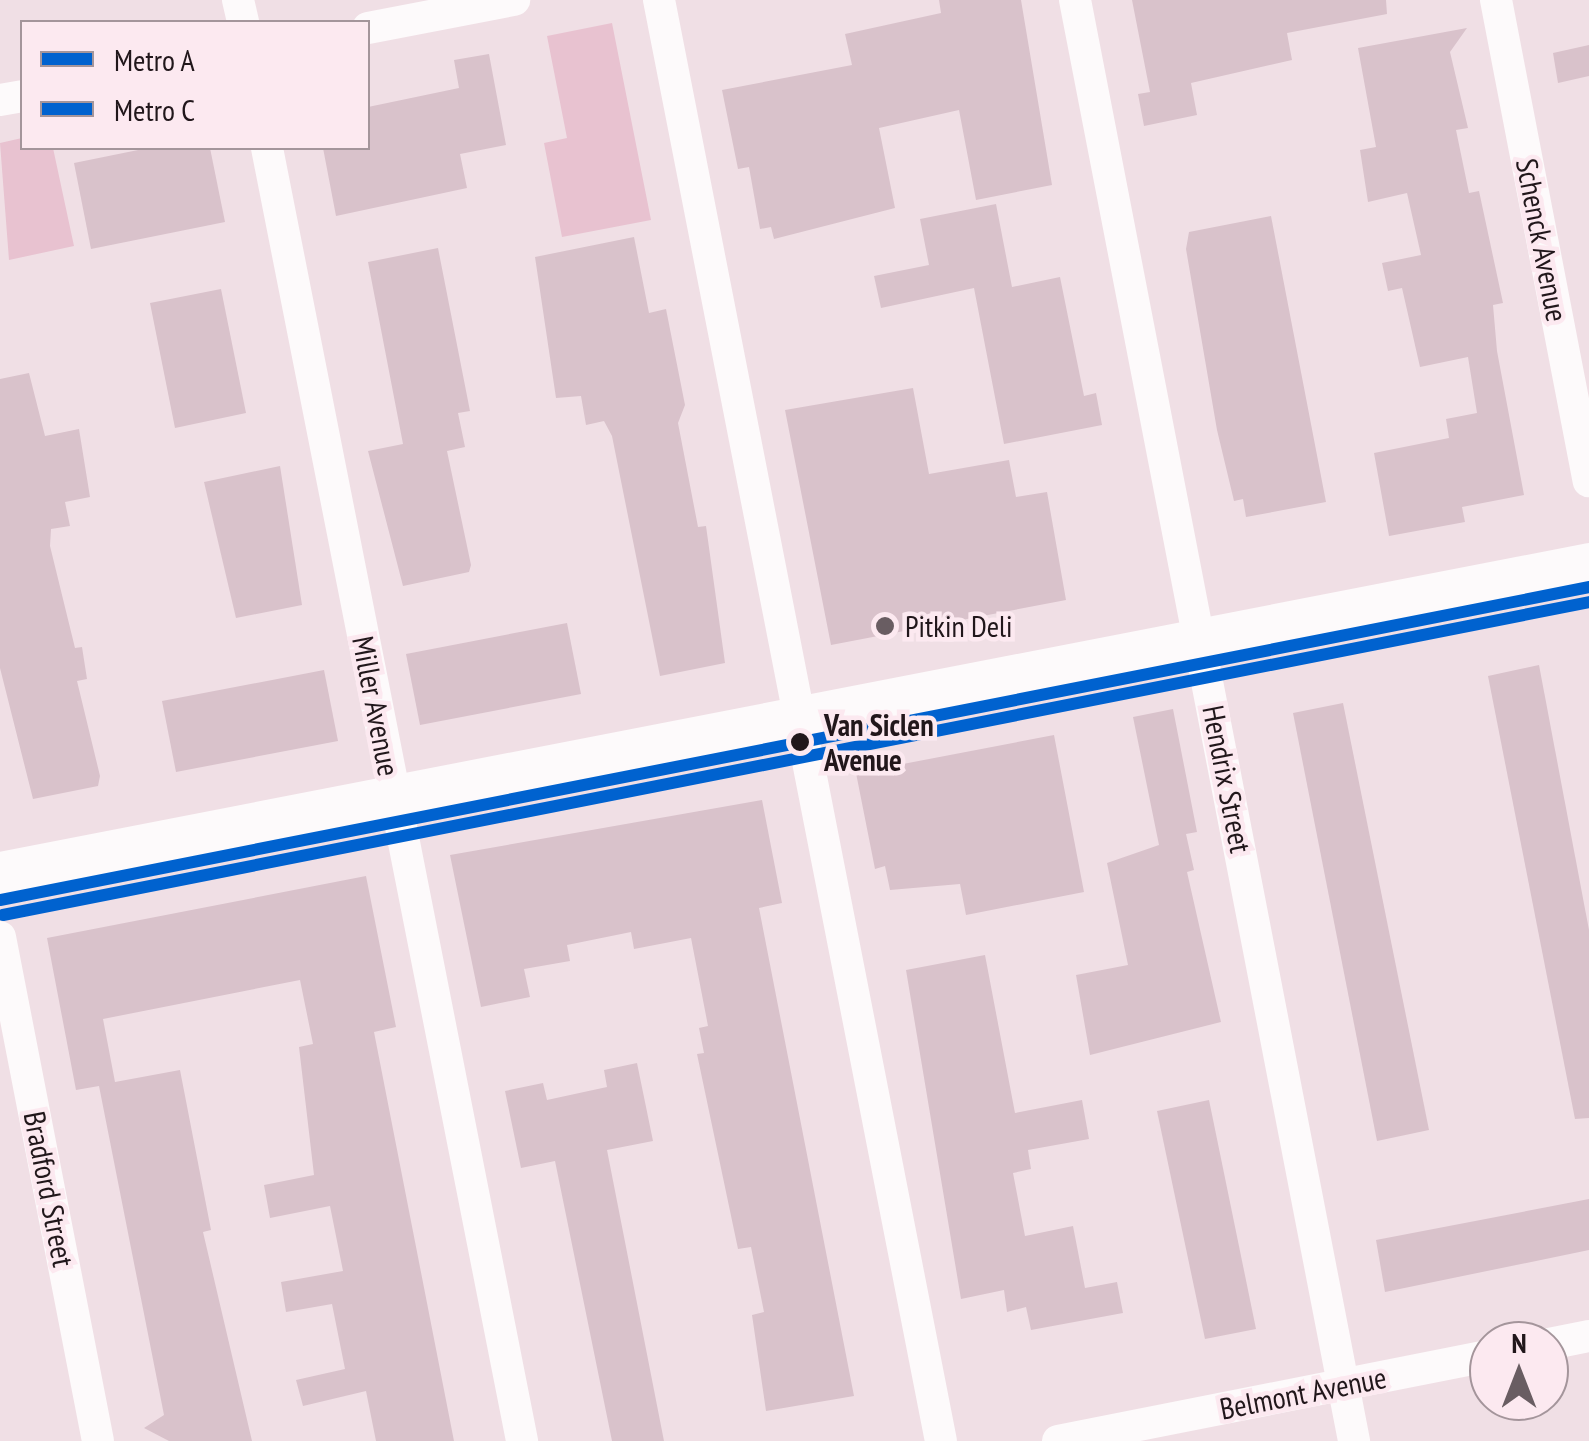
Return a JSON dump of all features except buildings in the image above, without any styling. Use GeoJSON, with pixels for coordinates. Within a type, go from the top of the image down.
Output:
{"type":"FeatureCollection","features":[{"type":"Feature","properties":{"kind":"street"},"geometry":{"type":"LineString","coordinates":[[370,28],[514,0]]}},
{"type":"Feature","properties":{"kind":"street"},"geometry":{"type":"LineString","coordinates":[[659,0],[941,1441]]}},
{"type":"Feature","properties":{"kind":"street","name":"Hendrix Street"},"geometry":{"type":"LineString","coordinates":[[1075,0],[1354,1441]]}},
{"type":"Feature","properties":{"kind":"street","name":"Schenck Avenue"},"geometry":{"type":"LineString","coordinates":[[1496,0],[1589,481]]}},
{"type":"Feature","properties":{"kind":"street","name":"Miller Avenue"},"geometry":{"type":"LineString","coordinates":[[267,150],[522,1441]]}},
{"type":"Feature","properties":{"kind":"street"},"geometry":{"type":"LineString","coordinates":[[0,874],[1589,565]]}},
{"type":"Feature","properties":{"kind":"street","name":"Bradford Street"},"geometry":{"type":"LineString","coordinates":[[0,937],[98,1441]]}},
{"type":"Feature","properties":{"kind":"street","name":"Belmont Avenue"},"geometry":{"type":"LineString","coordinates":[[1058,1441],[1469,1360]]}},
{"type":"Feature","properties":{"kind":"shaded area"},"geometry":{"type":"Polygon","coordinates":[[[612,23],[651,220],[562,237],[544,143],[567,138],[547,36],[612,23]]]}},
{"type":"Feature","properties":{"kind":"shaded area"},"geometry":{"type":"Polygon","coordinates":[[[20,138],[20,150],[53,150],[74,246],[9,260],[0,143],[20,138]]]}},
{"type":"Feature","properties":{"kind":"metro line","name":"A"},"geometry":{"type":"LineString","coordinates":[[0,900],[1589,587]]}},
{"type":"Feature","properties":{"kind":"metro line","name":"C"},"geometry":{"type":"LineString","coordinates":[[3,915],[1589,602]]}},
{"type":"Feature","properties":{"kind":"place","name":"Pitkin Deli"},"geometry":{"type":"Point","coordinates":[885,626]}},
{"type":"Feature","properties":{"kind":"place","name":"Van Siclen Avenue"},"geometry":{"type":"Point","coordinates":[800,742]}}]}
